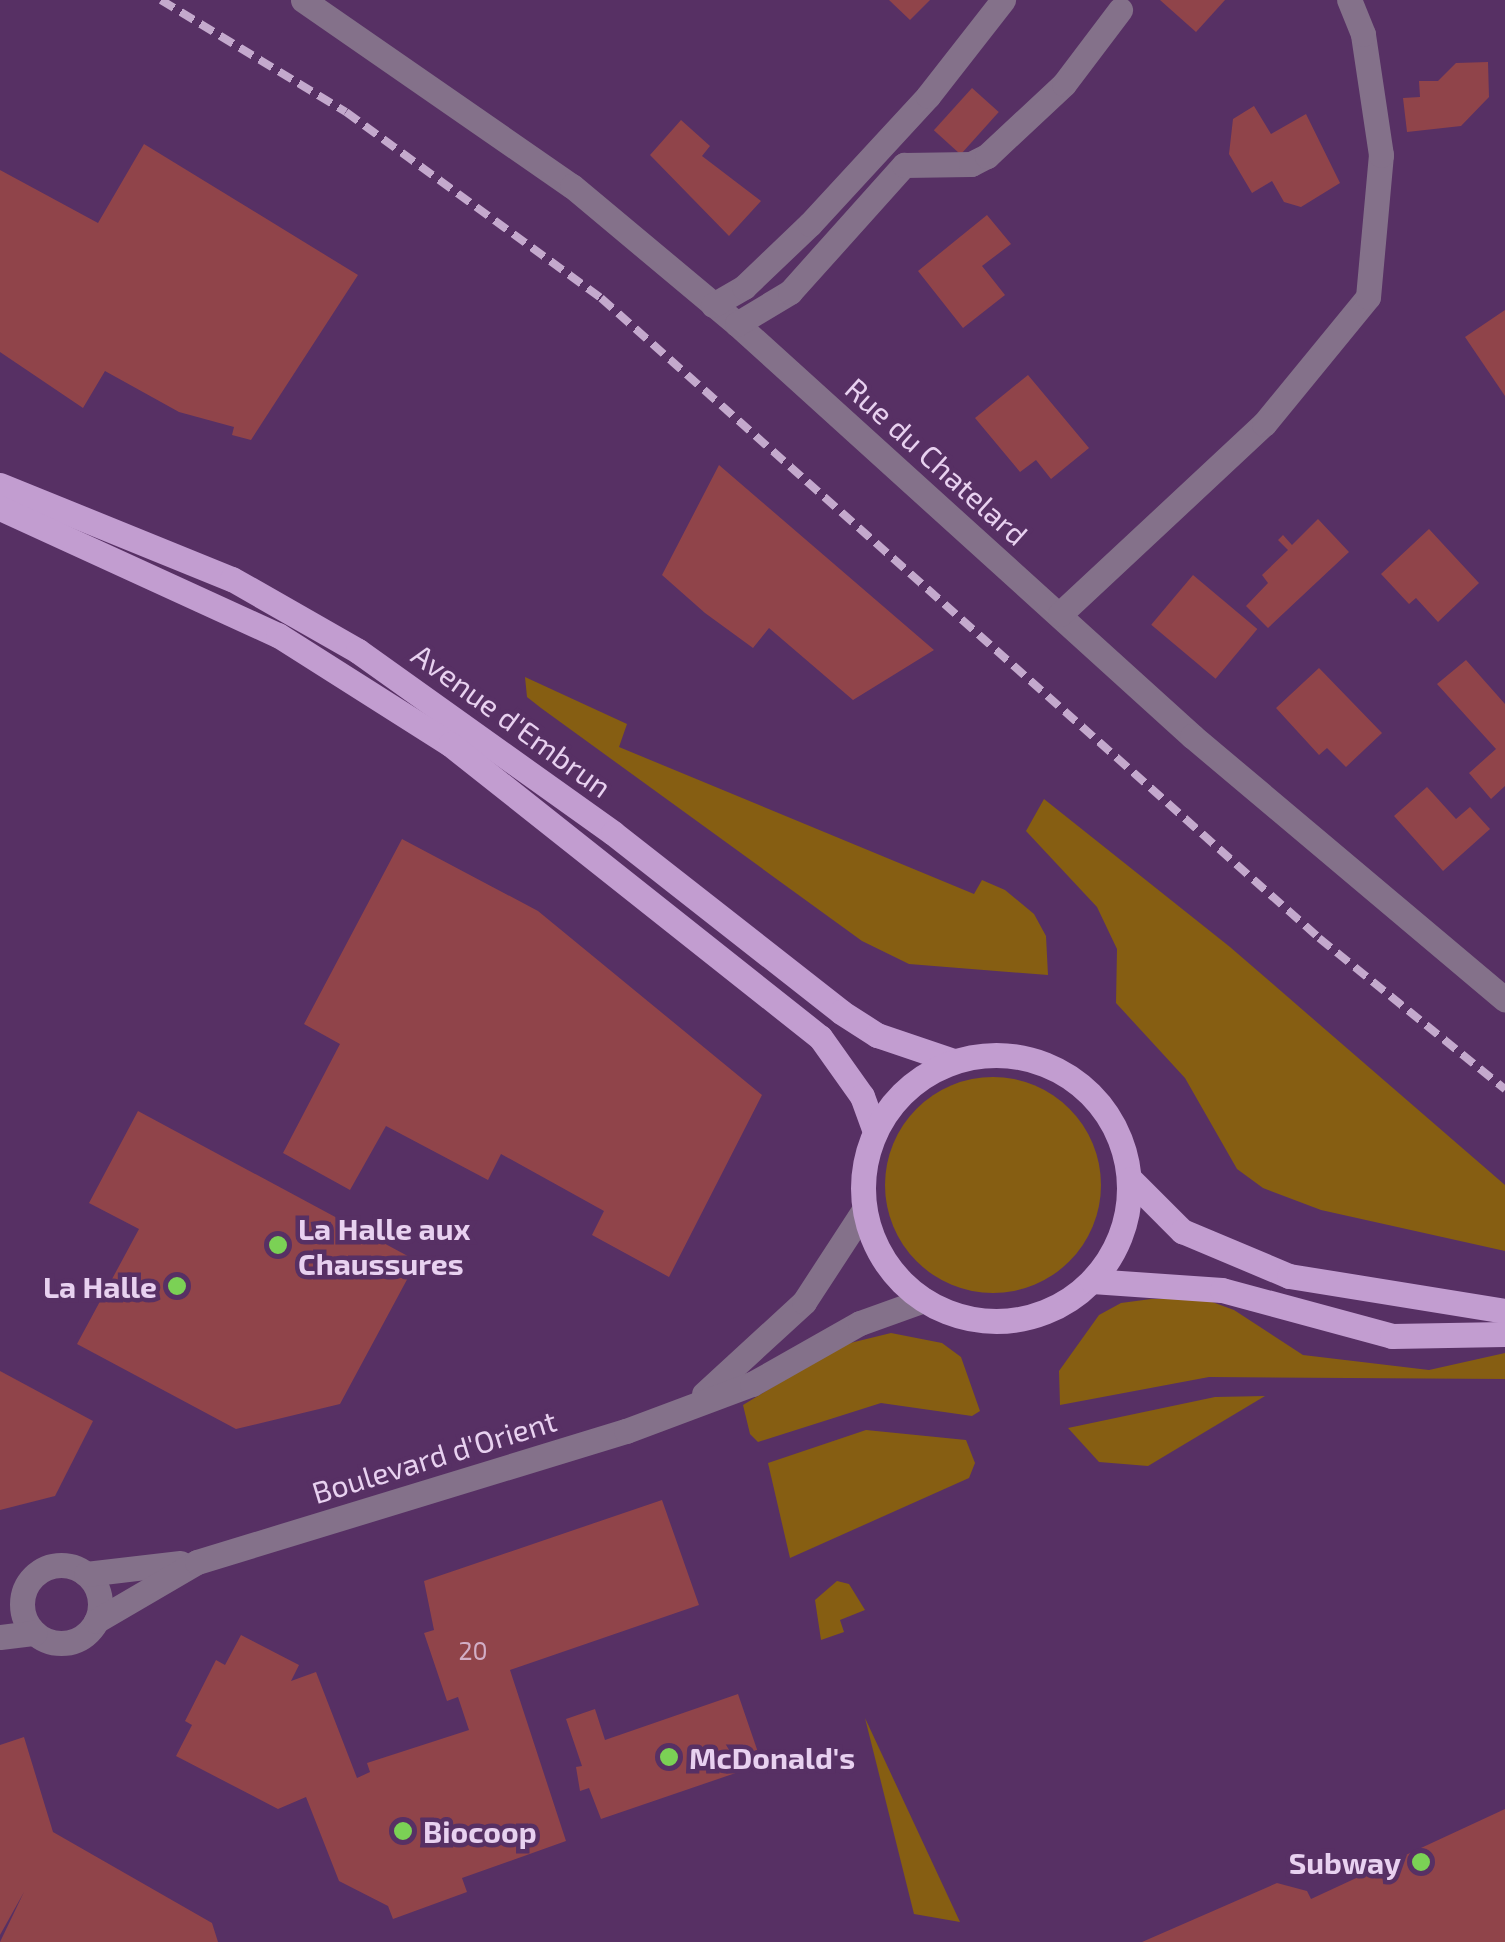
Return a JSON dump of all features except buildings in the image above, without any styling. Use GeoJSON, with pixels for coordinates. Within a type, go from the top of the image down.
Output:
{"type":"FeatureCollection","features":[{"type":"Feature","properties":{"kind":"main road","name":"Avenue d'Embrun"},"geometry":{"type":"LineString","coordinates":[[0,485],[232,579],[310,622],[465,722],[841,1012],[877,1034],[954,1062]]}},
{"type":"Feature","properties":{"kind":"main road","name":"Avenue d'Embrun"},"geometry":{"type":"LineString","coordinates":[[0,508],[278,635],[450,744],[820,1037],[862,1096],[875,1132]]}},
{"type":"Feature","properties":{"kind":"main road"},"geometry":{"type":"LineString","coordinates":[[1016,1056],[1075,1081],[1098,1102],[1120,1138],[1130,1180],[1127,1216],[1092,1281],[1044,1313],[1005,1321],[964,1318],[924,1300],[885,1261],[864,1210],[864,1170],[875,1132],[894,1102],[954,1062],[1016,1056]]}},
{"type":"Feature","properties":{"kind":"main road"},"geometry":{"type":"LineString","coordinates":[[1130,1180],[1182,1232],[1288,1276],[1505,1311]]}},
{"type":"Feature","properties":{"kind":"main road"},"geometry":{"type":"LineString","coordinates":[[1092,1281],[1222,1290],[1392,1336],[1505,1334]]}},
{"type":"Feature","properties":{"kind":"street","name":"Rue du Chatelard"},"geometry":{"type":"LineString","coordinates":[[303,0],[572,186],[737,324],[1192,736],[1505,1000]]}},
{"type":"Feature","properties":{"kind":"street"},"geometry":{"type":"LineString","coordinates":[[713,305],[744,286],[810,224],[928,96],[1003,0]]}},
{"type":"Feature","properties":{"kind":"street"},"geometry":{"type":"LineString","coordinates":[[1060,614],[1264,424],[1368,298],[1382,155],[1362,34],[1349,0]]}},
{"type":"Feature","properties":{"kind":"street"},"geometry":{"type":"LineString","coordinates":[[737,324],[790,292],[904,165],[970,164],[988,156],[1064,84],[1120,10]]}},
{"type":"Feature","properties":{"kind":"street","name":"Boulevard d'Orient"},"geometry":{"type":"LineString","coordinates":[[689,1407],[804,1302],[864,1210]]}},
{"type":"Feature","properties":{"kind":"street","name":"Boulevard d'Orient"},"geometry":{"type":"LineString","coordinates":[[86,1574],[196,1562],[689,1407],[752,1384],[860,1323],[924,1300]]}},
{"type":"Feature","properties":{"kind":"street","name":"Boulevard d'Orient"},"geometry":{"type":"LineString","coordinates":[[96,1621],[196,1562]]}},
{"type":"Feature","properties":{"kind":"street"},"geometry":{"type":"LineString","coordinates":[[0,1604],[24,1590],[50,1566],[86,1574],[98,1590],[96,1621],[68,1642],[36,1633],[0,1637]]}},
{"type":"Feature","properties":{"kind":"street"},"geometry":{"type":"LineString","coordinates":[[24,1590],[22,1614],[36,1633]]}},
{"type":"Feature","properties":{"kind":"shaded area"},"geometry":{"type":"Polygon","coordinates":[[[525,677],[627,724],[619,747],[974,894],[982,880],[1005,890],[1034,914],[1046,936],[1048,975],[909,964],[862,941],[541,708],[527,697],[525,677]]]}},
{"type":"Feature","properties":{"kind":"shaded area"},"geometry":{"type":"Polygon","coordinates":[[[1044,799],[1230,947],[1505,1185],[1505,1251],[1321,1210],[1263,1188],[1237,1169],[1185,1078],[1116,1003],[1117,949],[1097,907],[1026,831],[1044,799]]]}},
{"type":"Feature","properties":{"kind":"shaded area"},"geometry":{"type":"Polygon","coordinates":[[[993,1077],[1034,1085],[1069,1109],[1093,1144],[1101,1185],[1093,1226],[1069,1261],[1034,1285],[993,1293],[952,1285],[917,1261],[893,1226],[885,1185],[893,1144],[917,1109],[952,1085],[993,1077]]]}},
{"type":"Feature","properties":{"kind":"shaded area"},"geometry":{"type":"Polygon","coordinates":[[[1204,1299],[1234,1310],[1303,1355],[1429,1370],[1505,1353],[1505,1379],[1209,1377],[1060,1405],[1059,1371],[1099,1315],[1121,1303],[1204,1299]]]}},
{"type":"Feature","properties":{"kind":"shaded area"},"geometry":{"type":"Polygon","coordinates":[[[891,1333],[942,1343],[961,1357],[980,1411],[972,1416],[881,1403],[758,1442],[750,1434],[743,1405],[842,1345],[891,1333]]]}},
{"type":"Feature","properties":{"kind":"shaded area"},"geometry":{"type":"Polygon","coordinates":[[[1265,1396],[1148,1466],[1099,1462],[1068,1428],[1215,1397],[1265,1396]]]}},
{"type":"Feature","properties":{"kind":"shaded area"},"geometry":{"type":"Polygon","coordinates":[[[866,1430],[966,1440],[975,1463],[969,1478],[790,1558],[768,1463],[866,1430]]]}},
{"type":"Feature","properties":{"kind":"shaded area"},"geometry":{"type":"Polygon","coordinates":[[[837,1581],[849,1584],[865,1610],[840,1620],[844,1632],[821,1640],[815,1600],[837,1581]]]}},
{"type":"Feature","properties":{"kind":"shaded area"},"geometry":{"type":"Polygon","coordinates":[[[865,1718],[960,1922],[914,1914],[865,1718]]]}},
{"type":"Feature","properties":{"kind":"railway"},"geometry":{"type":"LineString","coordinates":[[161,0],[346,112],[601,298],[1319,938],[1505,1089]]}},
{"type":"Feature","properties":{"kind":"place","name":"La Halle aux Chaussures"},"geometry":{"type":"Point","coordinates":[278,1245]}},
{"type":"Feature","properties":{"kind":"place","name":"La Halle"},"geometry":{"type":"Point","coordinates":[177,1286]}},
{"type":"Feature","properties":{"kind":"place","name":"McDonald's"},"geometry":{"type":"Point","coordinates":[669,1757]}},
{"type":"Feature","properties":{"kind":"place","name":"Biocoop"},"geometry":{"type":"Point","coordinates":[403,1831]}},
{"type":"Feature","properties":{"kind":"place","name":"Subway"},"geometry":{"type":"Point","coordinates":[1421,1862]}}]}
